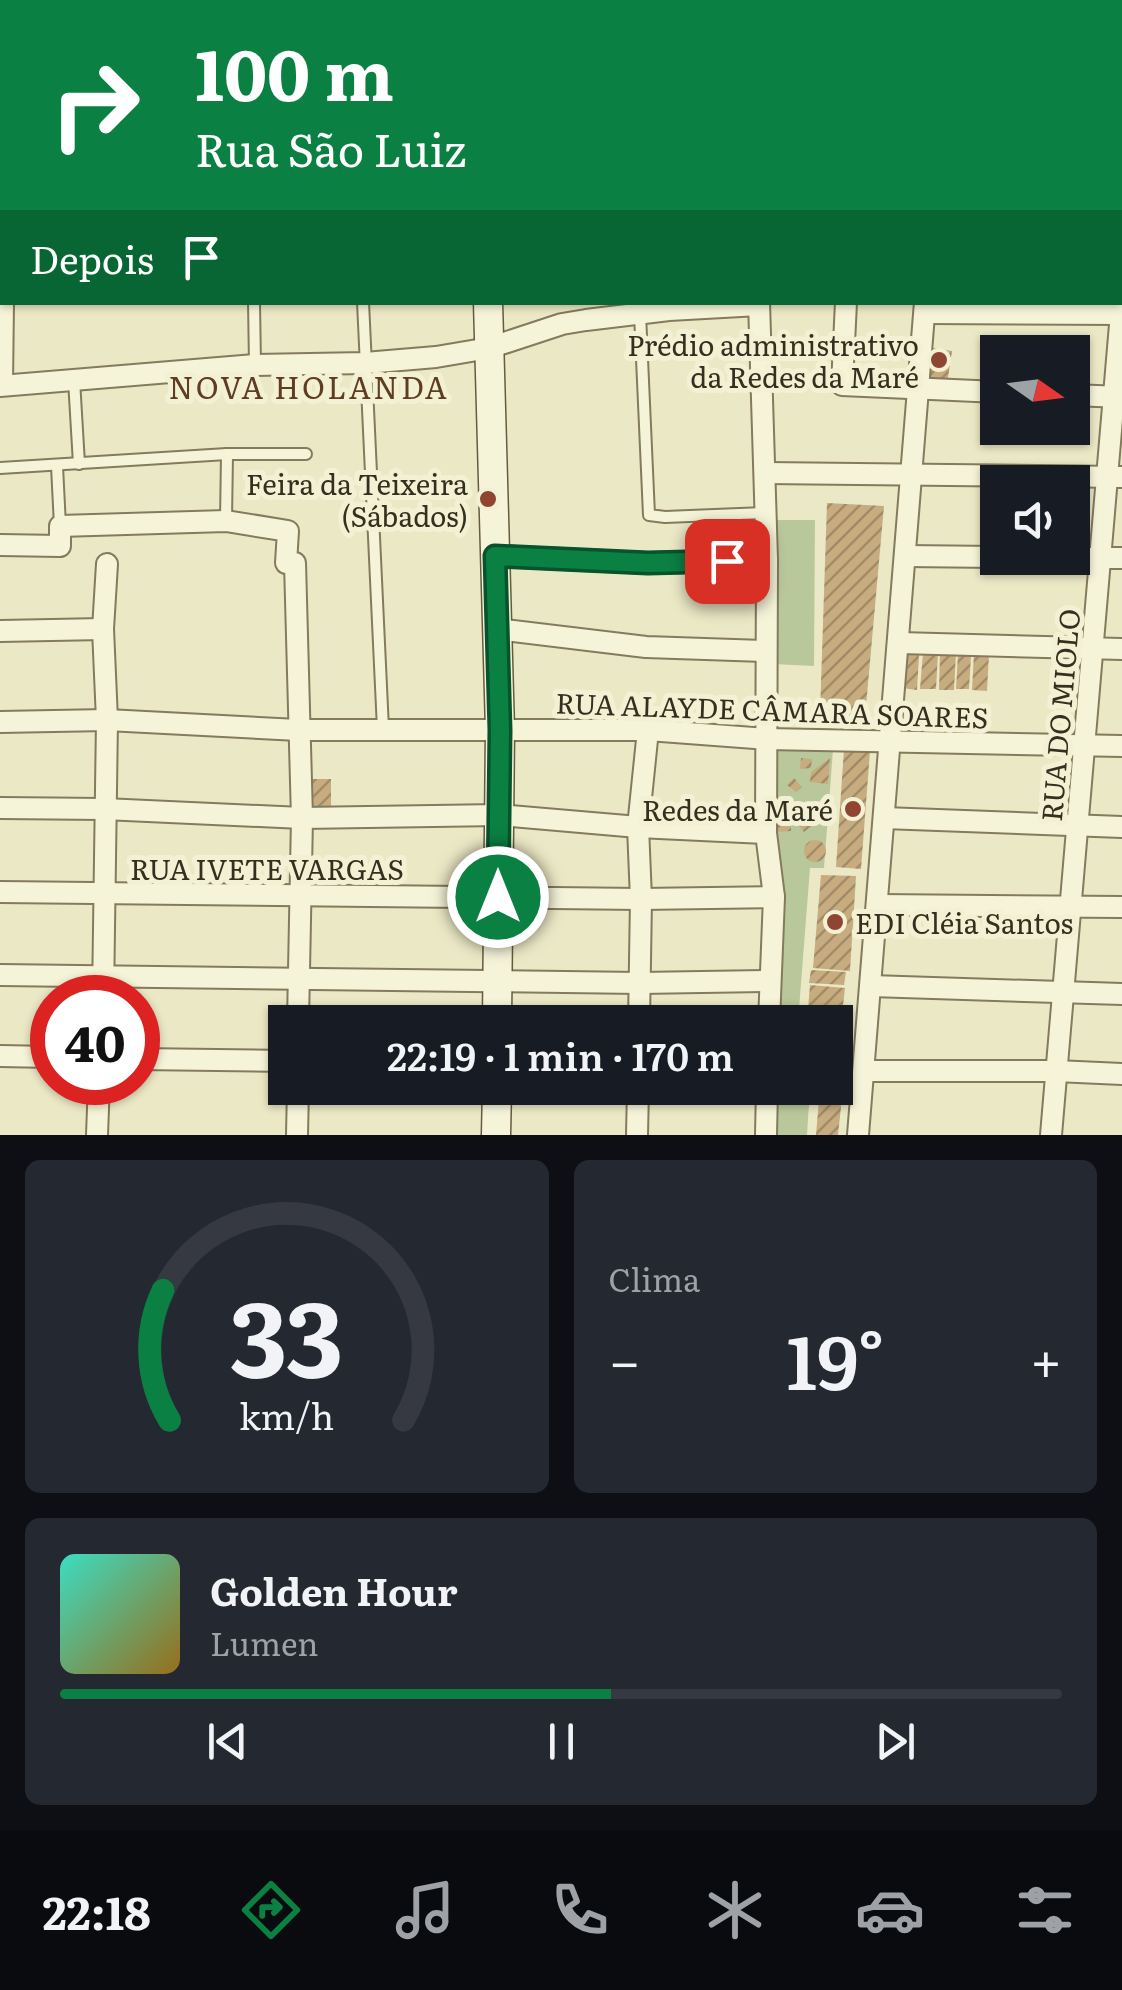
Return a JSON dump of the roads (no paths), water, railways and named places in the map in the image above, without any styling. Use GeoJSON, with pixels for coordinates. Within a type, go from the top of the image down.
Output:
{"type":"FeatureCollection","features":[{"type":"Feature","properties":{"kind":"street"},"geometry":{"type":"LineString","coordinates":[[3,305],[1,386],[254,365],[365,364],[436,357],[489,348],[562,324],[585,311],[640,314],[668,306],[714,305]]}},
{"type":"Feature","properties":{"kind":"street"},"geometry":{"type":"LineString","coordinates":[[488,305],[500,730],[497,1005]]}},
{"type":"Feature","properties":{"kind":"street"},"geometry":{"type":"LineString","coordinates":[[759,305],[766,513],[766,833],[774,897],[769,1005]]}},
{"type":"Feature","properties":{"kind":"street"},"geometry":{"type":"LineString","coordinates":[[846,305],[842,385],[980,391]]}},
{"type":"Feature","properties":{"kind":"street"},"geometry":{"type":"LineString","coordinates":[[858,1135],[925,308],[1121,314]]}},
{"type":"Feature","properties":{"kind":"street","name":"RUA DO MIOLO"},"geometry":{"type":"LineString","coordinates":[[1051,1135],[1100,558],[1114,477],[1121,314]]}},
{"type":"Feature","properties":{"kind":"street"},"geometry":{"type":"LineString","coordinates":[[1090,396],[1118,397]]}},
{"type":"Feature","properties":{"kind":"street"},"geometry":{"type":"LineString","coordinates":[[765,473],[1114,477]]}},
{"type":"Feature","properties":{"kind":"street"},"geometry":{"type":"LineString","coordinates":[[0,546],[60,546],[60,526],[226,521],[288,531],[302,818],[298,1005]]}},
{"type":"Feature","properties":{"kind":"street"},"geometry":{"type":"LineString","coordinates":[[495,556],[648,563],[766,560]]}},
{"type":"Feature","properties":{"kind":"street"},"geometry":{"type":"LineString","coordinates":[[905,556],[980,557]]}},
{"type":"Feature","properties":{"kind":"street"},"geometry":{"type":"LineString","coordinates":[[1090,558],[1122,558]]}},
{"type":"Feature","properties":{"kind":"street"},"geometry":{"type":"LineString","coordinates":[[103,975],[107,720],[103,629],[107,564]]}},
{"type":"Feature","properties":{"kind":"street"},"geometry":{"type":"LineString","coordinates":[[0,631],[103,629]]}},
{"type":"Feature","properties":{"kind":"street"},"geometry":{"type":"LineString","coordinates":[[497,629],[646,647],[766,651]]}},
{"type":"Feature","properties":{"kind":"street"},"geometry":{"type":"LineString","coordinates":[[900,643],[1122,649]]}},
{"type":"Feature","properties":{"kind":"street","name":"RUA ALAYDE CÂMARA SOARES"},"geometry":{"type":"LineString","coordinates":[[0,722],[107,720],[298,730],[648,730],[767,739],[1122,746]]}},
{"type":"Feature","properties":{"kind":"street"},"geometry":{"type":"LineString","coordinates":[[639,1005],[638,827],[648,730]]}},
{"type":"Feature","properties":{"kind":"street"},"geometry":{"type":"LineString","coordinates":[[0,808],[302,818],[499,815],[766,833]]}},
{"type":"Feature","properties":{"kind":"street"},"geometry":{"type":"LineString","coordinates":[[884,818],[1122,827]]}},
{"type":"Feature","properties":{"kind":"street","name":"RUA IVETE VARGAS"},"geometry":{"type":"LineString","coordinates":[[0,892],[774,897]]}},
{"type":"Feature","properties":{"kind":"street"},"geometry":{"type":"LineString","coordinates":[[877,905],[1122,908]]}},
{"type":"Feature","properties":{"kind":"street"},"geometry":{"type":"LineString","coordinates":[[0,975],[30,978]]}},
{"type":"Feature","properties":{"kind":"street"},"geometry":{"type":"LineString","coordinates":[[160,984],[299,978],[770,981]]}},
{"type":"Feature","properties":{"kind":"street"},"geometry":{"type":"LineString","coordinates":[[870,986],[1122,994]]}},
{"type":"Feature","properties":{"kind":"street"},"geometry":{"type":"LineString","coordinates":[[0,1056],[30,1057]]}},
{"type":"Feature","properties":{"kind":"street"},"geometry":{"type":"LineString","coordinates":[[160,1059],[268,1061]]}},
{"type":"Feature","properties":{"kind":"street"},"geometry":{"type":"LineString","coordinates":[[864,1071],[1122,1074]]}},
{"type":"Feature","properties":{"kind":"street"},"geometry":{"type":"LineString","coordinates":[[98,1135],[99,1105]]}},
{"type":"Feature","properties":{"kind":"street"},"geometry":{"type":"LineString","coordinates":[[297,1135],[298,1105]]}},
{"type":"Feature","properties":{"kind":"street"},"geometry":{"type":"LineString","coordinates":[[496,1135],[497,1105]]}},
{"type":"Feature","properties":{"kind":"street"},"geometry":{"type":"LineString","coordinates":[[637,1135],[638,1105]]}},
{"type":"Feature","properties":{"kind":"street"},"geometry":{"type":"LineString","coordinates":[[766,1135],[767,1105]]}},
{"type":"Feature","properties":{"kind":"lane"},"geometry":{"type":"LineString","coordinates":[[254,305],[254,365]]}},
{"type":"Feature","properties":{"kind":"lane"},"geometry":{"type":"LineString","coordinates":[[363,305],[383,729]]}},
{"type":"Feature","properties":{"kind":"lane"},"geometry":{"type":"LineString","coordinates":[[640,314],[648,515],[766,513]]}},
{"type":"Feature","properties":{"kind":"lane"},"geometry":{"type":"LineString","coordinates":[[74,379],[79,464]]}},
{"type":"Feature","properties":{"kind":"lane"},"geometry":{"type":"LineString","coordinates":[[226,521],[227,454]]}},
{"type":"Feature","properties":{"kind":"lane"},"geometry":{"type":"LineString","coordinates":[[0,468],[227,454],[306,454]]}},
{"type":"Feature","properties":{"kind":"lane"},"geometry":{"type":"LineString","coordinates":[[57,466],[60,526]]}},
{"type":"Feature","properties":{"kind":"place","name":"Prédio administrativo da Redes da Maré"},"geometry":{"type":"Point","coordinates":[939,360]}},
{"type":"Feature","properties":{"kind":"place","name":"Feira da Teixeira (Sábados)"},"geometry":{"type":"Point","coordinates":[488,499]}},
{"type":"Feature","properties":{"kind":"place","name":"Redes da Maré"},"geometry":{"type":"Point","coordinates":[853,809]}},
{"type":"Feature","properties":{"kind":"place","name":"EDI Cléia Santos"},"geometry":{"type":"Point","coordinates":[835,922]}},
{"type":"Feature","properties":{"kind":"district","name":"NOVA HOLANDA"},"geometry":{"type":"Point","coordinates":[309,386]}}]}
